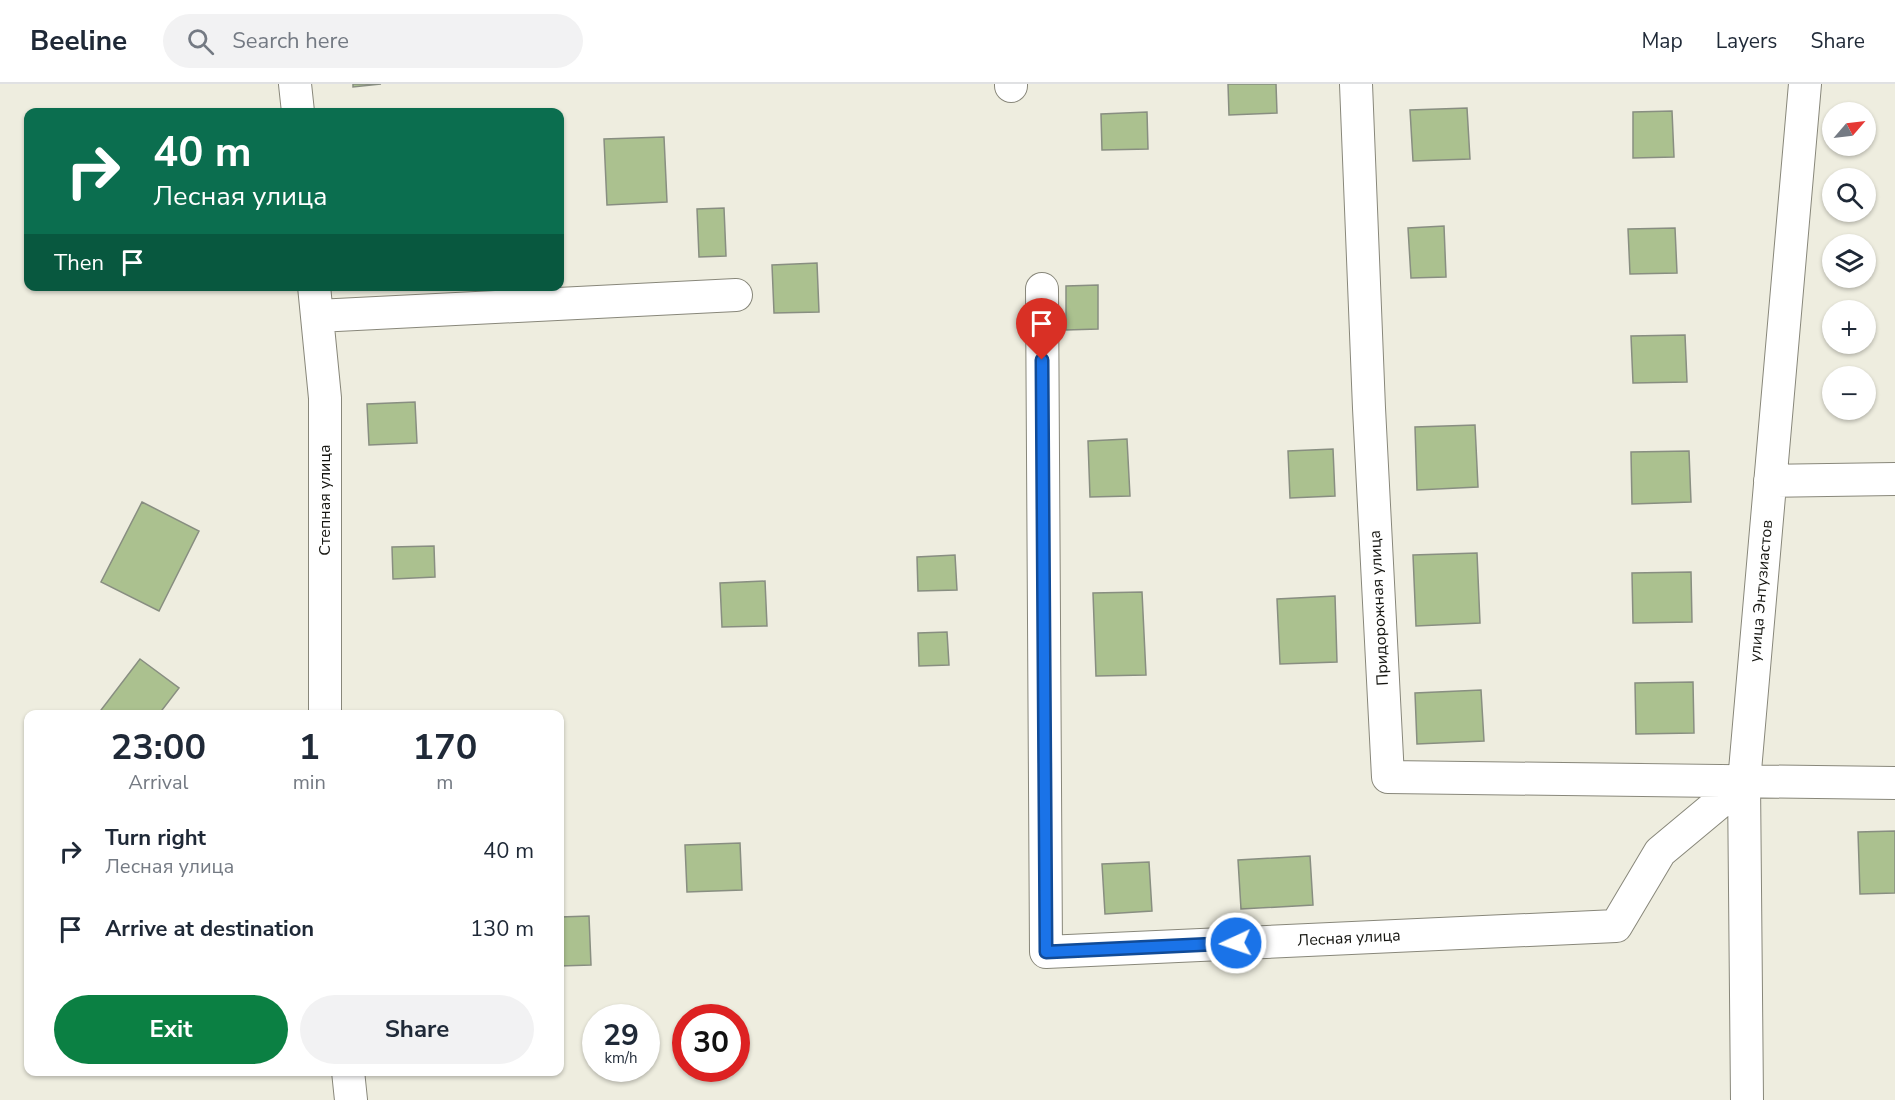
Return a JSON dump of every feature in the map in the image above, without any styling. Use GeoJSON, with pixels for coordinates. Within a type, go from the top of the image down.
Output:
{"type":"FeatureCollection","features":[{"type":"Feature","properties":{"kind":"street"},"geometry":{"type":"LineString","coordinates":[[295,84],[298,108]]}},
{"type":"Feature","properties":{"kind":"street","name":"Придорожная улица"},"geometry":{"type":"LineString","coordinates":[[1356,84],[1369,408],[1388,777],[1744,782]]}},
{"type":"Feature","properties":{"kind":"street","name":"улица Энтузиастов"},"geometry":{"type":"LineString","coordinates":[[1747,1100],[1744,782],[1805,84]]}},
{"type":"Feature","properties":{"kind":"street","name":"Лесная улица"},"geometry":{"type":"LineString","coordinates":[[1042,289],[1046,952],[1616,927],[1659,852],[1744,782]]}},
{"type":"Feature","properties":{"kind":"street"},"geometry":{"type":"LineString","coordinates":[[316,301],[736,296]]}},
{"type":"Feature","properties":{"kind":"street","name":"Степная улица"},"geometry":{"type":"LineString","coordinates":[[316,301],[325,398],[325,710]]}},
{"type":"Feature","properties":{"kind":"street"},"geometry":{"type":"LineString","coordinates":[[1770,481],[1895,478]]}},
{"type":"Feature","properties":{"kind":"street"},"geometry":{"type":"LineString","coordinates":[[1744,782],[1895,783]]}},
{"type":"Feature","properties":{"kind":"street"},"geometry":{"type":"LineString","coordinates":[[349,1076],[351,1100]]}},
{"type":"Feature","properties":{"kind":"building"},"geometry":{"type":"Polygon","coordinates":[[[353,84],[381,84],[353,87],[353,84]]]}},
{"type":"Feature","properties":{"kind":"building"},"geometry":{"type":"Polygon","coordinates":[[[1228,84],[1276,84],[1277,113],[1229,115],[1228,84]]]}},
{"type":"Feature","properties":{"kind":"building"},"geometry":{"type":"Polygon","coordinates":[[[1467,108],[1470,159],[1413,161],[1410,110],[1467,108]]]}},
{"type":"Feature","properties":{"kind":"building"},"geometry":{"type":"Polygon","coordinates":[[[1672,111],[1674,157],[1633,158],[1633,112],[1672,111]]]}},
{"type":"Feature","properties":{"kind":"building"},"geometry":{"type":"Polygon","coordinates":[[[1147,112],[1148,149],[1102,150],[1101,114],[1147,112]]]}},
{"type":"Feature","properties":{"kind":"building"},"geometry":{"type":"Polygon","coordinates":[[[664,137],[667,202],[607,205],[604,139],[664,137]]]}},
{"type":"Feature","properties":{"kind":"building"},"geometry":{"type":"Polygon","coordinates":[[[724,208],[726,256],[699,257],[697,209],[724,208]]]}},
{"type":"Feature","properties":{"kind":"building"},"geometry":{"type":"Polygon","coordinates":[[[1444,226],[1446,277],[1411,278],[1408,228],[1444,226]]]}},
{"type":"Feature","properties":{"kind":"building"},"geometry":{"type":"Polygon","coordinates":[[[1675,228],[1677,273],[1630,274],[1628,229],[1675,228]]]}},
{"type":"Feature","properties":{"kind":"building"},"geometry":{"type":"Polygon","coordinates":[[[817,263],[819,312],[774,313],[772,265],[817,263]]]}},
{"type":"Feature","properties":{"kind":"building"},"geometry":{"type":"Polygon","coordinates":[[[1098,285],[1098,329],[1066,330],[1066,286],[1098,285]]]}},
{"type":"Feature","properties":{"kind":"building"},"geometry":{"type":"Polygon","coordinates":[[[1685,335],[1687,382],[1633,383],[1631,336],[1685,335]]]}},
{"type":"Feature","properties":{"kind":"building"},"geometry":{"type":"Polygon","coordinates":[[[415,402],[417,443],[369,445],[367,404],[415,402]]]}},
{"type":"Feature","properties":{"kind":"building"},"geometry":{"type":"Polygon","coordinates":[[[1475,425],[1478,487],[1417,490],[1415,427],[1475,425]]]}},
{"type":"Feature","properties":{"kind":"building"},"geometry":{"type":"Polygon","coordinates":[[[1127,439],[1130,496],[1090,497],[1088,441],[1127,439]]]}},
{"type":"Feature","properties":{"kind":"building"},"geometry":{"type":"Polygon","coordinates":[[[1333,449],[1335,496],[1290,498],[1288,451],[1333,449]]]}},
{"type":"Feature","properties":{"kind":"building"},"geometry":{"type":"Polygon","coordinates":[[[1689,451],[1691,502],[1632,504],[1631,452],[1689,451]]]}},
{"type":"Feature","properties":{"kind":"building"},"geometry":{"type":"Polygon","coordinates":[[[142,502],[199,531],[159,611],[101,582],[142,502]]]}},
{"type":"Feature","properties":{"kind":"building"},"geometry":{"type":"Polygon","coordinates":[[[434,546],[435,577],[393,579],[392,547],[434,546]]]}},
{"type":"Feature","properties":{"kind":"building"},"geometry":{"type":"Polygon","coordinates":[[[1477,553],[1480,623],[1416,626],[1413,555],[1477,553]]]}},
{"type":"Feature","properties":{"kind":"building"},"geometry":{"type":"Polygon","coordinates":[[[955,555],[957,590],[918,591],[917,557],[955,555]]]}},
{"type":"Feature","properties":{"kind":"building"},"geometry":{"type":"Polygon","coordinates":[[[1691,572],[1692,622],[1633,623],[1632,573],[1691,572]]]}},
{"type":"Feature","properties":{"kind":"building"},"geometry":{"type":"Polygon","coordinates":[[[765,581],[767,626],[722,627],[720,583],[765,581]]]}},
{"type":"Feature","properties":{"kind":"building"},"geometry":{"type":"Polygon","coordinates":[[[1142,592],[1146,675],[1096,676],[1093,593],[1142,592]]]}},
{"type":"Feature","properties":{"kind":"building"},"geometry":{"type":"Polygon","coordinates":[[[1335,596],[1337,662],[1280,664],[1277,599],[1335,596]]]}},
{"type":"Feature","properties":{"kind":"building"},"geometry":{"type":"Polygon","coordinates":[[[947,632],[949,665],[919,666],[918,633],[947,632]]]}},
{"type":"Feature","properties":{"kind":"building"},"geometry":{"type":"Polygon","coordinates":[[[140,659],[179,688],[162,710],[101,710],[140,659]]]}},
{"type":"Feature","properties":{"kind":"building"},"geometry":{"type":"Polygon","coordinates":[[[1693,682],[1694,733],[1636,734],[1635,683],[1693,682]]]}},
{"type":"Feature","properties":{"kind":"building"},"geometry":{"type":"Polygon","coordinates":[[[1481,690],[1484,741],[1417,744],[1415,693],[1481,690]]]}},
{"type":"Feature","properties":{"kind":"building"},"geometry":{"type":"Polygon","coordinates":[[[1895,831],[1895,893],[1860,894],[1858,832],[1895,831]]]}},
{"type":"Feature","properties":{"kind":"building"},"geometry":{"type":"Polygon","coordinates":[[[740,843],[742,890],[687,892],[685,845],[740,843]]]}},
{"type":"Feature","properties":{"kind":"building"},"geometry":{"type":"Polygon","coordinates":[[[1310,856],[1313,905],[1241,909],[1238,860],[1310,856]]]}},
{"type":"Feature","properties":{"kind":"building"},"geometry":{"type":"Polygon","coordinates":[[[1149,862],[1152,911],[1105,914],[1102,864],[1149,862]]]}},
{"type":"Feature","properties":{"kind":"building"},"geometry":{"type":"Polygon","coordinates":[[[589,916],[591,965],[564,966],[564,917],[589,916]]]}},
{"type":"Feature","properties":{"kind":"route"},"geometry":{"type":"LineString","coordinates":[[1042,360],[1046,952],[1236,943]]}}]}
